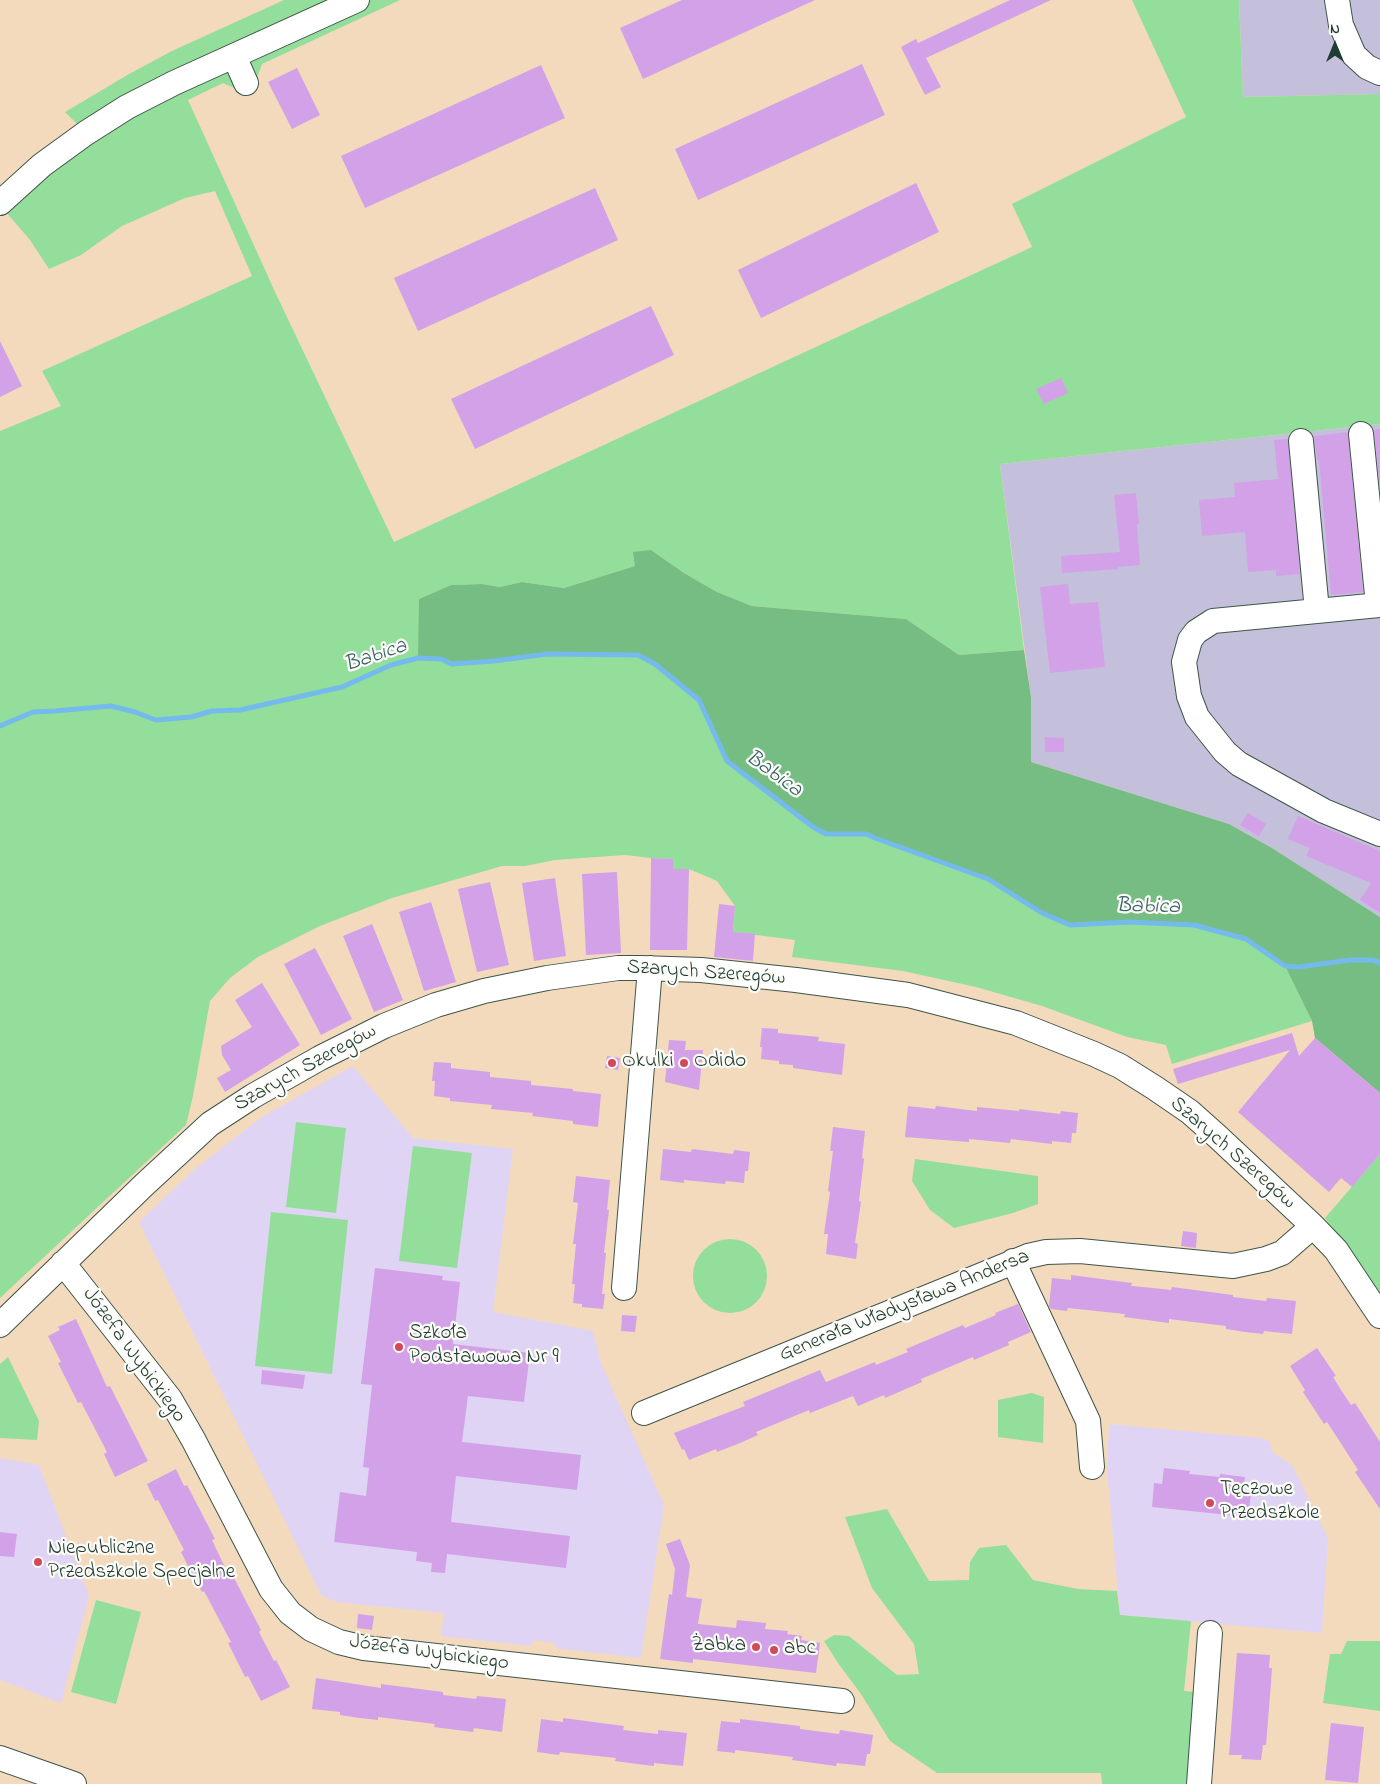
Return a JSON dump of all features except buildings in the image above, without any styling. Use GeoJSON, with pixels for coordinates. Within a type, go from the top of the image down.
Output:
{"type":"FeatureCollection","features":[{"type":"Feature","properties":{"kind":"street"},"geometry":{"type":"LineString","coordinates":[[0,202],[42,165],[86,133],[127,108],[174,83],[357,0]]}},
{"type":"Feature","properties":{"kind":"street"},"geometry":{"type":"LineString","coordinates":[[1337,0],[1341,24],[1354,54],[1367,67],[1380,73]]}},
{"type":"Feature","properties":{"kind":"street"},"geometry":{"type":"LineString","coordinates":[[234,56],[246,83]]}},
{"type":"Feature","properties":{"kind":"street"},"geometry":{"type":"LineString","coordinates":[[1361,434],[1379,605],[1212,621],[1196,632],[1190,640],[1184,662],[1189,696],[1197,717],[1225,752],[1239,764],[1324,811],[1380,834]]}},
{"type":"Feature","properties":{"kind":"street"},"geometry":{"type":"LineString","coordinates":[[1301,442],[1318,611]]}},
{"type":"Feature","properties":{"kind":"street","name":"Szarych Szeregów"},"geometry":{"type":"LineString","coordinates":[[0,1325],[144,1185],[210,1124],[253,1096],[320,1058],[384,1026],[436,1005],[484,991],[547,978],[618,968],[702,970],[908,995],[988,1014],[1042,1032],[1120,1066],[1190,1112],[1313,1226],[1336,1250],[1380,1316]]}},
{"type":"Feature","properties":{"kind":"street"},"geometry":{"type":"LineString","coordinates":[[624,1288],[650,968]]}},
{"type":"Feature","properties":{"kind":"street","name":"Generała Władysława Andersa"},"geometry":{"type":"LineString","coordinates":[[644,1413],[1013,1261],[1046,1252],[1080,1251],[1233,1266],[1266,1259],[1282,1253],[1313,1226]]}},
{"type":"Feature","properties":{"kind":"street"},"geometry":{"type":"LineString","coordinates":[[1013,1261],[1088,1421],[1092,1467]]}},
{"type":"Feature","properties":{"kind":"street","name":"Józefa Wybickiego"},"geometry":{"type":"LineString","coordinates":[[63,1263],[170,1400],[271,1589],[290,1613],[311,1629],[339,1642],[364,1648],[842,1701]]}},
{"type":"Feature","properties":{"kind":"street"},"geometry":{"type":"LineString","coordinates":[[1199,1784],[1210,1632]]}},
{"type":"Feature","properties":{"kind":"street"},"geometry":{"type":"LineString","coordinates":[[0,1758],[74,1784]]}},
{"type":"Feature","properties":{"kind":"shaded area"},"geometry":{"type":"Polygon","coordinates":[[[1239,0],[1380,0],[1380,94],[1243,97],[1239,0]]]}},
{"type":"Feature","properties":{"kind":"shaded area"},"geometry":{"type":"Polygon","coordinates":[[[1380,424],[1380,917],[1272,848],[1229,824],[1031,762],[1031,697],[1000,464],[1380,424]]]}},
{"type":"Feature","properties":{"kind":"shaded area","name":"Szkoła Podstawowa Nr 9"},"geometry":{"type":"Polygon","coordinates":[[[353,1066],[413,1138],[513,1149],[493,1312],[593,1331],[601,1363],[664,1505],[641,1658],[555,1648],[556,1643],[533,1640],[531,1646],[441,1636],[444,1613],[336,1602],[321,1595],[139,1222],[196,1168],[262,1117],[353,1066]]]}},
{"type":"Feature","properties":{"kind":"shaded area","name":"Tęczowe Przedszkole"},"geometry":{"type":"Polygon","coordinates":[[[1109,1424],[1261,1438],[1269,1441],[1272,1452],[1292,1465],[1328,1538],[1322,1633],[1120,1615],[1107,1469],[1109,1424]]]}},
{"type":"Feature","properties":{"kind":"shaded area","name":"Niepubliczne Przedszkole Specjalne"},"geometry":{"type":"Polygon","coordinates":[[[0,1458],[39,1465],[89,1596],[61,1703],[0,1680],[0,1458]]]}},
{"type":"Feature","properties":{"kind":"green space"},"geometry":{"type":"Polygon","coordinates":[[[284,0],[400,0],[262,64],[257,78],[234,88],[223,83],[188,100],[276,294],[394,542],[1032,247],[1012,204],[1186,117],[1132,0],[1239,0],[1243,97],[1380,94],[1380,424],[1000,464],[1024,650],[959,655],[906,619],[752,606],[717,592],[684,573],[651,550],[635,566],[564,588],[522,582],[500,587],[482,584],[451,585],[419,599],[419,658],[441,659],[452,664],[547,654],[638,655],[655,664],[699,700],[728,761],[813,828],[826,834],[866,834],[988,879],[1042,913],[1070,925],[1130,922],[1194,925],[1246,939],[1285,966],[1312,1021],[1172,1064],[1166,1045],[1127,1037],[1042,1006],[976,987],[903,971],[792,957],[795,940],[733,932],[735,906],[717,881],[689,869],[673,869],[673,859],[625,855],[555,860],[525,866],[502,866],[392,898],[320,926],[258,957],[230,978],[210,1001],[186,1125],[0,1298],[0,431],[61,406],[42,371],[252,276],[215,191],[185,198],[122,226],[81,255],[49,269],[30,240],[0,205],[85,132],[65,112],[172,51],[284,0]]]}},
{"type":"Feature","properties":{"kind":"green space"},"geometry":{"type":"Polygon","coordinates":[[[651,550],[684,573],[717,592],[752,606],[906,619],[959,655],[1024,650],[1031,697],[1031,762],[1229,824],[1272,848],[1380,917],[1380,1093],[1315,1038],[1312,1021],[1285,966],[1246,939],[1194,925],[1130,922],[1070,925],[1042,913],[988,879],[866,834],[826,834],[813,827],[727,761],[699,700],[655,664],[639,655],[547,654],[452,664],[441,659],[418,658],[419,599],[451,585],[482,584],[500,587],[522,582],[564,588],[635,566],[633,552],[651,550]]]}},
{"type":"Feature","properties":{"kind":"green space"},"geometry":{"type":"Polygon","coordinates":[[[296,1122],[346,1128],[336,1213],[286,1207],[296,1122]]]}},
{"type":"Feature","properties":{"kind":"green space"},"geometry":{"type":"Polygon","coordinates":[[[413,1146],[472,1153],[457,1268],[399,1261],[413,1146]]]}},
{"type":"Feature","properties":{"kind":"green space"},"geometry":{"type":"Polygon","coordinates":[[[1380,1154],[1380,1293],[1325,1218],[1380,1154]]]}},
{"type":"Feature","properties":{"kind":"green space"},"geometry":{"type":"Polygon","coordinates":[[[915,1159],[1038,1176],[1038,1204],[1013,1213],[954,1228],[930,1210],[912,1181],[915,1159]]]}},
{"type":"Feature","properties":{"kind":"green space"},"geometry":{"type":"Polygon","coordinates":[[[271,1212],[348,1220],[332,1374],[255,1366],[271,1212]]]}},
{"type":"Feature","properties":{"kind":"green space"},"geometry":{"type":"Polygon","coordinates":[[[730,1239],[744,1242],[756,1250],[764,1262],[767,1276],[764,1290],[756,1302],[744,1310],[730,1313],[716,1310],[704,1302],[696,1290],[693,1276],[696,1262],[704,1250],[716,1242],[730,1239]]]}},
{"type":"Feature","properties":{"kind":"green space"},"geometry":{"type":"Polygon","coordinates":[[[8,1357],[39,1421],[37,1440],[0,1438],[0,1364],[8,1357]]]}},
{"type":"Feature","properties":{"kind":"green space"},"geometry":{"type":"Polygon","coordinates":[[[1032,1393],[1044,1397],[1043,1443],[998,1437],[998,1400],[1032,1393]]]}},
{"type":"Feature","properties":{"kind":"green space"},"geometry":{"type":"Polygon","coordinates":[[[887,1509],[929,1581],[969,1580],[970,1562],[979,1548],[1006,1545],[1033,1580],[1078,1589],[1117,1591],[1120,1615],[1191,1621],[1184,1691],[1205,1693],[1199,1784],[1102,1784],[1101,1773],[937,1773],[890,1741],[861,1694],[824,1641],[834,1635],[849,1636],[897,1675],[919,1674],[914,1644],[872,1588],[845,1517],[887,1509]]]}},
{"type":"Feature","properties":{"kind":"green space"},"geometry":{"type":"Polygon","coordinates":[[[96,1600],[141,1612],[116,1704],[71,1692],[96,1600]]]}},
{"type":"Feature","properties":{"kind":"green space"},"geometry":{"type":"Polygon","coordinates":[[[1347,1641],[1380,1641],[1380,1711],[1323,1703],[1330,1654],[1341,1654],[1347,1641]]]}},
{"type":"Feature","properties":{"kind":"waterway","name":"Babica"},"geometry":{"type":"LineString","coordinates":[[0,726],[33,712],[111,706],[156,720],[191,717],[212,711],[240,710],[342,687],[391,665],[418,658],[441,659],[452,664],[547,654],[638,655],[655,664],[699,700],[727,761],[813,827],[826,834],[866,834],[988,879],[1042,913],[1070,925],[1130,922],[1194,925],[1246,939],[1285,966],[1299,967],[1350,960],[1373,960],[1380,963]]}},
{"type":"Feature","properties":{"kind":"place","name":"Okulki"},"geometry":{"type":"Point","coordinates":[612,1063]}},
{"type":"Feature","properties":{"kind":"place","name":"Odido"},"geometry":{"type":"Point","coordinates":[684,1063]}},
{"type":"Feature","properties":{"kind":"place","name":"Szkoła Podstawowa Nr 9"},"geometry":{"type":"Point","coordinates":[399,1347]}},
{"type":"Feature","properties":{"kind":"place","name":"Tęczowe Przedszkole"},"geometry":{"type":"Point","coordinates":[1210,1503]}},
{"type":"Feature","properties":{"kind":"place","name":"Niepubliczne Przedszkole Specjalne"},"geometry":{"type":"Point","coordinates":[38,1562]}},
{"type":"Feature","properties":{"kind":"place","name":"Żabka"},"geometry":{"type":"Point","coordinates":[756,1647]}},
{"type":"Feature","properties":{"kind":"place","name":"abc"},"geometry":{"type":"Point","coordinates":[774,1650]}}]}
